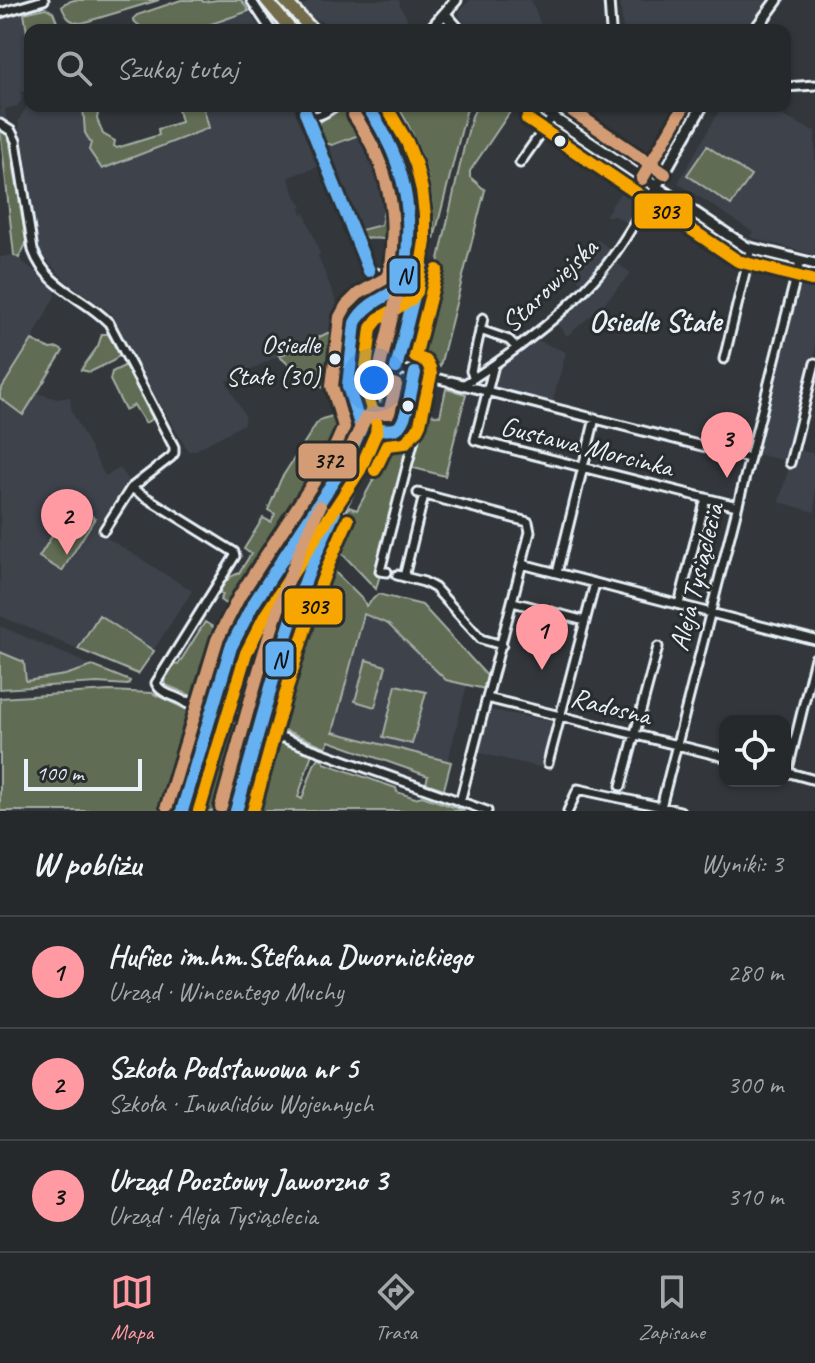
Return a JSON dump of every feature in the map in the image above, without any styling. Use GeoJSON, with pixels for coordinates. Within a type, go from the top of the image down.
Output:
{"type":"FeatureCollection","features":[{"type":"Feature","properties":{"kind":"main road"},"geometry":{"type":"LineString","coordinates":[[266,0],[286,24]]}},
{"type":"Feature","properties":{"kind":"main road"},"geometry":{"type":"LineString","coordinates":[[284,0],[306,24]]}},
{"type":"Feature","properties":{"kind":"main road"},"geometry":{"type":"LineString","coordinates":[[182,811],[227,656],[240,627],[352,449],[374,394],[399,298],[409,245],[410,217],[404,179],[392,146],[371,112]]}},
{"type":"Feature","properties":{"kind":"main road"},"geometry":{"type":"LineString","coordinates":[[236,811],[311,562],[382,416],[421,269],[425,226],[423,198],[414,163],[390,112]]}},
{"type":"Feature","properties":{"kind":"street"},"geometry":{"type":"LineString","coordinates":[[0,13],[44,0]]}},
{"type":"Feature","properties":{"kind":"street"},"geometry":{"type":"LineString","coordinates":[[251,0],[267,24]]}},
{"type":"Feature","properties":{"kind":"street"},"geometry":{"type":"LineString","coordinates":[[436,24],[456,0]]}},
{"type":"Feature","properties":{"kind":"street"},"geometry":{"type":"LineString","coordinates":[[609,0],[611,24]]}},
{"type":"Feature","properties":{"kind":"street"},"geometry":{"type":"LineString","coordinates":[[759,24],[777,0]]}},
{"type":"Feature","properties":{"kind":"street"},"geometry":{"type":"LineString","coordinates":[[445,14],[454,24]]}},
{"type":"Feature","properties":{"kind":"street"},"geometry":{"type":"LineString","coordinates":[[791,87],[815,85]]}},
{"type":"Feature","properties":{"kind":"street"},"geometry":{"type":"LineString","coordinates":[[305,112],[369,271],[382,275]]}},
{"type":"Feature","properties":{"kind":"street"},"geometry":{"type":"LineString","coordinates":[[306,112],[315,116],[326,112]]}},
{"type":"Feature","properties":{"kind":"street"},"geometry":{"type":"LineString","coordinates":[[544,112],[746,247],[815,264]]}},
{"type":"Feature","properties":{"kind":"street"},"geometry":{"type":"LineString","coordinates":[[520,163],[555,112]]}},
{"type":"Feature","properties":{"kind":"street","name":"Starowiejska"},"geometry":{"type":"LineString","coordinates":[[463,385],[517,348],[590,284],[613,256],[699,112]]}},
{"type":"Feature","properties":{"kind":"street"},"geometry":{"type":"LineString","coordinates":[[0,124],[11,131],[16,141],[33,250],[39,265],[59,287],[97,312],[109,324],[172,441],[174,453],[171,457],[131,488],[104,530]]}},
{"type":"Feature","properties":{"kind":"street"},"geometry":{"type":"LineString","coordinates":[[724,359],[751,248]]}},
{"type":"Feature","properties":{"kind":"street","name":"Aleja Tysiąclecia"},"geometry":{"type":"LineString","coordinates":[[660,809],[800,261]]}},
{"type":"Feature","properties":{"kind":"street"},"geometry":{"type":"LineString","coordinates":[[474,378],[471,371],[483,318]]}},
{"type":"Feature","properties":{"kind":"street"},"geometry":{"type":"LineString","coordinates":[[480,330],[510,341],[517,348]]}},
{"type":"Feature","properties":{"kind":"street"},"geometry":{"type":"LineString","coordinates":[[790,463],[815,363]]}},
{"type":"Feature","properties":{"kind":"street","name":"Starowiejska"},"geometry":{"type":"LineString","coordinates":[[488,391],[494,365]]}},
{"type":"Feature","properties":{"kind":"street"},"geometry":{"type":"LineString","coordinates":[[396,368],[749,458]]}},
{"type":"Feature","properties":{"kind":"street"},"geometry":{"type":"LineString","coordinates":[[387,572],[380,571],[430,377]]}},
{"type":"Feature","properties":{"kind":"street","name":"Gustawa Morcinka"},"geometry":{"type":"LineString","coordinates":[[488,391],[475,440],[737,506]]}},
{"type":"Feature","properties":{"kind":"street"},"geometry":{"type":"LineString","coordinates":[[557,573],[595,418]]}},
{"type":"Feature","properties":{"kind":"street"},"geometry":{"type":"LineString","coordinates":[[131,488],[234,552],[235,556],[156,685],[199,713],[206,728],[229,715]]}},
{"type":"Feature","properties":{"kind":"street"},"geometry":{"type":"LineString","coordinates":[[401,489],[528,522],[530,532],[460,802]]}},
{"type":"Feature","properties":{"kind":"street"},"geometry":{"type":"LineString","coordinates":[[417,493],[400,576],[435,588],[481,639],[502,645]]}},
{"type":"Feature","properties":{"kind":"street"},"geometry":{"type":"LineString","coordinates":[[679,604],[706,498]]}},
{"type":"Feature","properties":{"kind":"street"},"geometry":{"type":"LineString","coordinates":[[522,564],[815,640]]}},
{"type":"Feature","properties":{"kind":"street"},"geometry":{"type":"LineString","coordinates":[[548,763],[595,583]]}},
{"type":"Feature","properties":{"kind":"street"},"geometry":{"type":"LineString","coordinates":[[513,602],[585,621]]}},
{"type":"Feature","properties":{"kind":"street"},"geometry":{"type":"LineString","coordinates":[[621,786],[658,647]]}},
{"type":"Feature","properties":{"kind":"street"},"geometry":{"type":"LineString","coordinates":[[791,752],[815,658]]}},
{"type":"Feature","properties":{"kind":"street","name":"Radosna"},"geometry":{"type":"LineString","coordinates":[[487,698],[719,755]]}},
{"type":"Feature","properties":{"kind":"street"},"geometry":{"type":"LineString","coordinates":[[184,701],[212,707],[245,723],[487,811]]}},
{"type":"Feature","properties":{"kind":"street"},"geometry":{"type":"LineString","coordinates":[[245,723],[255,747]]}},
{"type":"Feature","properties":{"kind":"street"},"geometry":{"type":"LineString","coordinates":[[791,773],[815,780]]}},
{"type":"Feature","properties":{"kind":"street"},"geometry":{"type":"LineString","coordinates":[[568,811],[578,789],[680,811]]}},
{"type":"Feature","properties":{"kind":"shaded area"},"geometry":{"type":"Polygon","coordinates":[[[307,0],[399,0],[410,24],[329,24],[314,19],[300,7],[308,3],[307,0]]]}},
{"type":"Feature","properties":{"kind":"shaded area"},"geometry":{"type":"Polygon","coordinates":[[[470,0],[531,0],[541,24],[465,24],[459,15],[470,0]]]}},
{"type":"Feature","properties":{"kind":"shaded area"},"geometry":{"type":"Polygon","coordinates":[[[620,0],[771,0],[753,24],[622,24],[620,0]]]}},
{"type":"Feature","properties":{"kind":"shaded area"},"geometry":{"type":"Polygon","coordinates":[[[249,11],[257,24],[209,24],[249,11]]]}},
{"type":"Feature","properties":{"kind":"shaded area"},"geometry":{"type":"Polygon","coordinates":[[[24,13],[26,24],[24,91],[21,92],[22,100],[17,106],[5,109],[7,123],[0,118],[0,19],[24,13]]]}},
{"type":"Feature","properties":{"kind":"shaded area"},"geometry":{"type":"Polygon","coordinates":[[[24,111],[88,112],[85,133],[97,164],[209,127],[205,112],[295,112],[318,167],[288,177],[299,199],[302,214],[305,213],[320,254],[318,256],[343,318],[338,328],[226,381],[245,416],[244,424],[194,451],[188,451],[111,313],[66,281],[40,253],[18,121],[24,111]]]}},
{"type":"Feature","properties":{"kind":"shaded area"},"geometry":{"type":"Polygon","coordinates":[[[719,112],[773,112],[815,131],[815,255],[753,238],[750,236],[753,232],[678,183],[719,112]]]}},
{"type":"Feature","properties":{"kind":"shaded area"},"geometry":{"type":"Polygon","coordinates":[[[370,128],[393,169],[398,224],[364,236],[322,132],[370,128]]]}},
{"type":"Feature","properties":{"kind":"shaded area"},"geometry":{"type":"Polygon","coordinates":[[[625,186],[645,200],[631,225],[615,216],[605,216],[625,186]]]}},
{"type":"Feature","properties":{"kind":"shaded area"},"geometry":{"type":"Polygon","coordinates":[[[598,240],[614,252],[617,263],[631,273],[601,307],[567,336],[550,316],[584,285],[571,273],[598,240]]]}},
{"type":"Feature","properties":{"kind":"shaded area"},"geometry":{"type":"Polygon","coordinates":[[[14,255],[55,291],[55,296],[0,391],[0,257],[14,255]]]}},
{"type":"Feature","properties":{"kind":"shaded area"},"geometry":{"type":"Polygon","coordinates":[[[801,279],[815,283],[815,353],[787,461],[756,454],[801,279]]]}},
{"type":"Feature","properties":{"kind":"shaded area"},"geometry":{"type":"Polygon","coordinates":[[[532,338],[566,352],[552,404],[497,390],[493,385],[500,364],[532,338]]]}},
{"type":"Feature","properties":{"kind":"shaded area"},"geometry":{"type":"Polygon","coordinates":[[[36,393],[58,399],[70,397],[72,412],[105,476],[120,468],[128,480],[95,530],[192,591],[138,674],[0,616],[0,398],[23,414],[36,393]]]}},
{"type":"Feature","properties":{"kind":"shaded area"},"geometry":{"type":"Polygon","coordinates":[[[794,449],[815,454],[815,512],[779,502],[794,449]]]}},
{"type":"Feature","properties":{"kind":"shaded area"},"geometry":{"type":"Polygon","coordinates":[[[364,614],[388,624],[446,680],[467,685],[448,761],[333,732],[364,614]]]}},
{"type":"Feature","properties":{"kind":"shaded area"},"geometry":{"type":"Polygon","coordinates":[[[0,626],[93,666],[65,675],[26,681],[24,662],[0,652],[0,626]]]}},
{"type":"Feature","properties":{"kind":"shaded area"},"geometry":{"type":"Polygon","coordinates":[[[490,710],[555,722],[543,768],[479,753],[490,710]]]}},
{"type":"Feature","properties":{"kind":"green space"},"geometry":{"type":"Polygon","coordinates":[[[74,0],[159,0],[82,23],[69,19],[62,7],[74,0]]]}},
{"type":"Feature","properties":{"kind":"green space"},"geometry":{"type":"Polygon","coordinates":[[[181,0],[241,0],[249,11],[210,24],[137,24],[133,19],[181,0]]]}},
{"type":"Feature","properties":{"kind":"green space"},"geometry":{"type":"Polygon","coordinates":[[[46,8],[53,12],[58,24],[26,24],[24,13],[46,8]]]}},
{"type":"Feature","properties":{"kind":"green space"},"geometry":{"type":"Polygon","coordinates":[[[83,112],[98,112],[103,134],[115,141],[117,148],[159,135],[158,129],[181,122],[178,112],[205,112],[209,128],[102,169],[89,150],[91,143],[85,133],[83,112]]]}},
{"type":"Feature","properties":{"kind":"green space"},"geometry":{"type":"Polygon","coordinates":[[[333,112],[355,112],[373,129],[380,141],[380,150],[365,134],[332,145],[323,142],[318,132],[319,123],[333,112]]]}},
{"type":"Feature","properties":{"kind":"green space"},"geometry":{"type":"Polygon","coordinates":[[[401,112],[466,112],[434,239],[426,170],[415,138],[401,112]]]}},
{"type":"Feature","properties":{"kind":"green space"},"geometry":{"type":"Polygon","coordinates":[[[474,112],[510,112],[470,171],[470,177],[485,190],[440,366],[413,357],[417,333],[431,295],[474,112]]]}},
{"type":"Feature","properties":{"kind":"green space"},"geometry":{"type":"Polygon","coordinates":[[[0,128],[13,141],[10,144],[27,236],[19,258],[14,255],[0,128]]]}},
{"type":"Feature","properties":{"kind":"green space"},"geometry":{"type":"Polygon","coordinates":[[[707,146],[751,176],[731,205],[687,175],[707,146]]]}},
{"type":"Feature","properties":{"kind":"green space"},"geometry":{"type":"Polygon","coordinates":[[[387,202],[399,208],[403,253],[399,279],[391,287],[389,280],[400,264],[397,248],[388,240],[368,238],[360,233],[361,230],[381,225],[387,202]]]}},
{"type":"Feature","properties":{"kind":"green space"},"geometry":{"type":"Polygon","coordinates":[[[416,222],[414,277],[385,391],[358,459],[354,456],[380,390],[410,276],[416,222]]]}},
{"type":"Feature","properties":{"kind":"green space"},"geometry":{"type":"Polygon","coordinates":[[[392,298],[364,409],[361,408],[377,315],[379,308],[392,298]]]}},
{"type":"Feature","properties":{"kind":"green space"},"geometry":{"type":"Polygon","coordinates":[[[338,328],[341,336],[338,355],[341,359],[338,378],[347,432],[342,445],[328,450],[305,491],[308,497],[235,611],[220,600],[223,595],[218,591],[230,577],[239,573],[251,554],[244,549],[263,518],[271,522],[275,514],[268,510],[281,479],[317,423],[333,416],[341,403],[339,397],[298,373],[279,356],[338,328]]]}},
{"type":"Feature","properties":{"kind":"green space"},"geometry":{"type":"Polygon","coordinates":[[[102,334],[108,334],[120,354],[113,361],[90,372],[81,370],[98,346],[102,334]]]}},
{"type":"Feature","properties":{"kind":"green space"},"geometry":{"type":"Polygon","coordinates":[[[32,340],[50,349],[63,351],[23,415],[0,398],[0,391],[32,340]]]}},
{"type":"Feature","properties":{"kind":"green space"},"geometry":{"type":"Polygon","coordinates":[[[124,366],[132,372],[131,376],[153,413],[152,419],[145,423],[134,405],[125,410],[110,380],[112,372],[124,366]]]}},
{"type":"Feature","properties":{"kind":"green space"},"geometry":{"type":"Polygon","coordinates":[[[446,389],[466,394],[445,476],[410,467],[376,589],[332,543],[349,507],[357,510],[375,477],[377,461],[420,435],[426,413],[440,416],[446,389]]]}},
{"type":"Feature","properties":{"kind":"green space"},"geometry":{"type":"Polygon","coordinates":[[[340,483],[343,485],[296,572],[279,627],[257,722],[217,706],[232,659],[248,625],[340,483]]]}},
{"type":"Feature","properties":{"kind":"green space"},"geometry":{"type":"Polygon","coordinates":[[[72,504],[95,518],[62,571],[39,557],[72,504]]]}},
{"type":"Feature","properties":{"kind":"green space"},"geometry":{"type":"Polygon","coordinates":[[[322,559],[366,606],[378,594],[422,605],[489,678],[485,689],[446,680],[388,624],[364,614],[333,732],[451,762],[444,789],[426,783],[428,776],[329,741],[326,747],[270,723],[274,701],[279,698],[287,700],[325,584],[327,576],[322,559]]]}},
{"type":"Feature","properties":{"kind":"green space"},"geometry":{"type":"Polygon","coordinates":[[[99,615],[154,651],[138,674],[78,649],[99,615]]]}},
{"type":"Feature","properties":{"kind":"green space"},"geometry":{"type":"Polygon","coordinates":[[[205,622],[221,632],[201,691],[192,696],[166,685],[164,676],[172,664],[178,665],[205,622]]]}},
{"type":"Feature","properties":{"kind":"green space"},"geometry":{"type":"Polygon","coordinates":[[[0,652],[24,662],[26,681],[65,675],[93,666],[130,681],[128,685],[97,683],[0,689],[0,652]]]}},
{"type":"Feature","properties":{"kind":"green space"},"geometry":{"type":"Polygon","coordinates":[[[366,660],[386,666],[375,707],[355,701],[366,660]]]}},
{"type":"Feature","properties":{"kind":"green space"},"geometry":{"type":"Polygon","coordinates":[[[396,685],[426,692],[412,744],[383,737],[396,685]]]}},
{"type":"Feature","properties":{"kind":"green space"},"geometry":{"type":"Polygon","coordinates":[[[109,691],[152,693],[192,712],[198,719],[170,811],[0,811],[0,698],[109,691]]]}},
{"type":"Feature","properties":{"kind":"green space"},"geometry":{"type":"Polygon","coordinates":[[[225,720],[241,725],[248,741],[227,811],[190,811],[215,727],[225,720]]]}},
{"type":"Feature","properties":{"kind":"green space"},"geometry":{"type":"Polygon","coordinates":[[[269,738],[312,753],[298,797],[302,799],[319,758],[324,763],[396,788],[397,792],[415,798],[422,796],[465,811],[240,811],[260,745],[269,738]]]}},
{"type":"Feature","properties":{"kind":"transit line","name":"N"},"geometry":{"type":"LineString","coordinates":[[305,112],[369,271]]}},
{"type":"Feature","properties":{"kind":"transit line","name":"N"},"geometry":{"type":"LineString","coordinates":[[361,428],[348,386],[355,323],[370,306],[402,287],[408,238],[408,215],[400,171],[392,149],[371,112]]}},
{"type":"Feature","properties":{"kind":"transit line","name":"303"},"geometry":{"type":"LineString","coordinates":[[199,811],[246,653],[266,614],[360,470],[376,433],[377,425],[364,384],[371,328],[378,319],[411,300],[417,292],[425,241],[422,190],[407,142],[390,112]]}},
{"type":"Feature","properties":{"kind":"transit line","name":"372"},"geometry":{"type":"LineString","coordinates":[[574,112],[665,174]]}},
{"type":"Feature","properties":{"kind":"transit line","name":"372"},"geometry":{"type":"LineString","coordinates":[[642,179],[681,112]]}},
{"type":"Feature","properties":{"kind":"transit line","name":"372"},"geometry":{"type":"LineString","coordinates":[[167,806],[217,640],[239,597],[332,454],[344,427],[332,386],[340,317],[358,294],[388,277],[393,233],[389,192],[376,153],[354,115]]}},
{"type":"Feature","properties":{"kind":"transit line","name":"303"},"geometry":{"type":"LineString","coordinates":[[527,119],[738,261],[811,280]]}},
{"type":"Feature","properties":{"kind":"transit line","name":"372"},"geometry":{"type":"LineString","coordinates":[[347,456],[366,417],[374,413],[389,413],[396,385],[384,378],[380,366],[405,262]]}},
{"type":"Feature","properties":{"kind":"transit line","name":"N"},"geometry":{"type":"LineString","coordinates":[[396,368],[422,264]]}},
{"type":"Feature","properties":{"kind":"transit line","name":"303"},"geometry":{"type":"LineString","coordinates":[[375,470],[387,445],[405,443],[420,424],[431,375],[426,361],[415,357],[437,270]]}},
{"type":"Feature","properties":{"kind":"transit line","name":"N"},"geometry":{"type":"LineString","coordinates":[[377,429],[392,429],[401,425],[415,373]]}},
{"type":"Feature","properties":{"kind":"transit line","name":"N"},"geometry":{"type":"LineString","coordinates":[[182,811],[231,647],[252,606],[346,462],[361,428]]}},
{"type":"Feature","properties":{"kind":"transit line","name":"372"},"geometry":{"type":"LineString","coordinates":[[221,807],[276,617],[303,542],[320,506]]}},
{"type":"Feature","properties":{"kind":"transit line","name":"N"},"geometry":{"type":"LineString","coordinates":[[236,811],[291,622],[318,548],[335,512]]}},
{"type":"Feature","properties":{"kind":"transit line","name":"303"},"geometry":{"type":"LineString","coordinates":[[253,811],[306,627],[348,520]]}},
{"type":"Feature","properties":{"kind":"place","name":"Osiedle Stałe (30)"},"geometry":{"type":"Point","coordinates":[335,359]}},
{"type":"Feature","properties":{"kind":"place","name":"Urząd Pocztowy Jaworzno 3"},"geometry":{"type":"Point","coordinates":[727,478]}},
{"type":"Feature","properties":{"kind":"place","name":"Szkoła Podstawowa nr 5"},"geometry":{"type":"Point","coordinates":[67,555]}},
{"type":"Feature","properties":{"kind":"place","name":"Hufiec im.hm.Stefana Dwornickiego"},"geometry":{"type":"Point","coordinates":[542,670]}},
{"type":"Feature","properties":{"kind":"district","name":"Osiedle Stałe"},"geometry":{"type":"Point","coordinates":[655,321]}}]}
